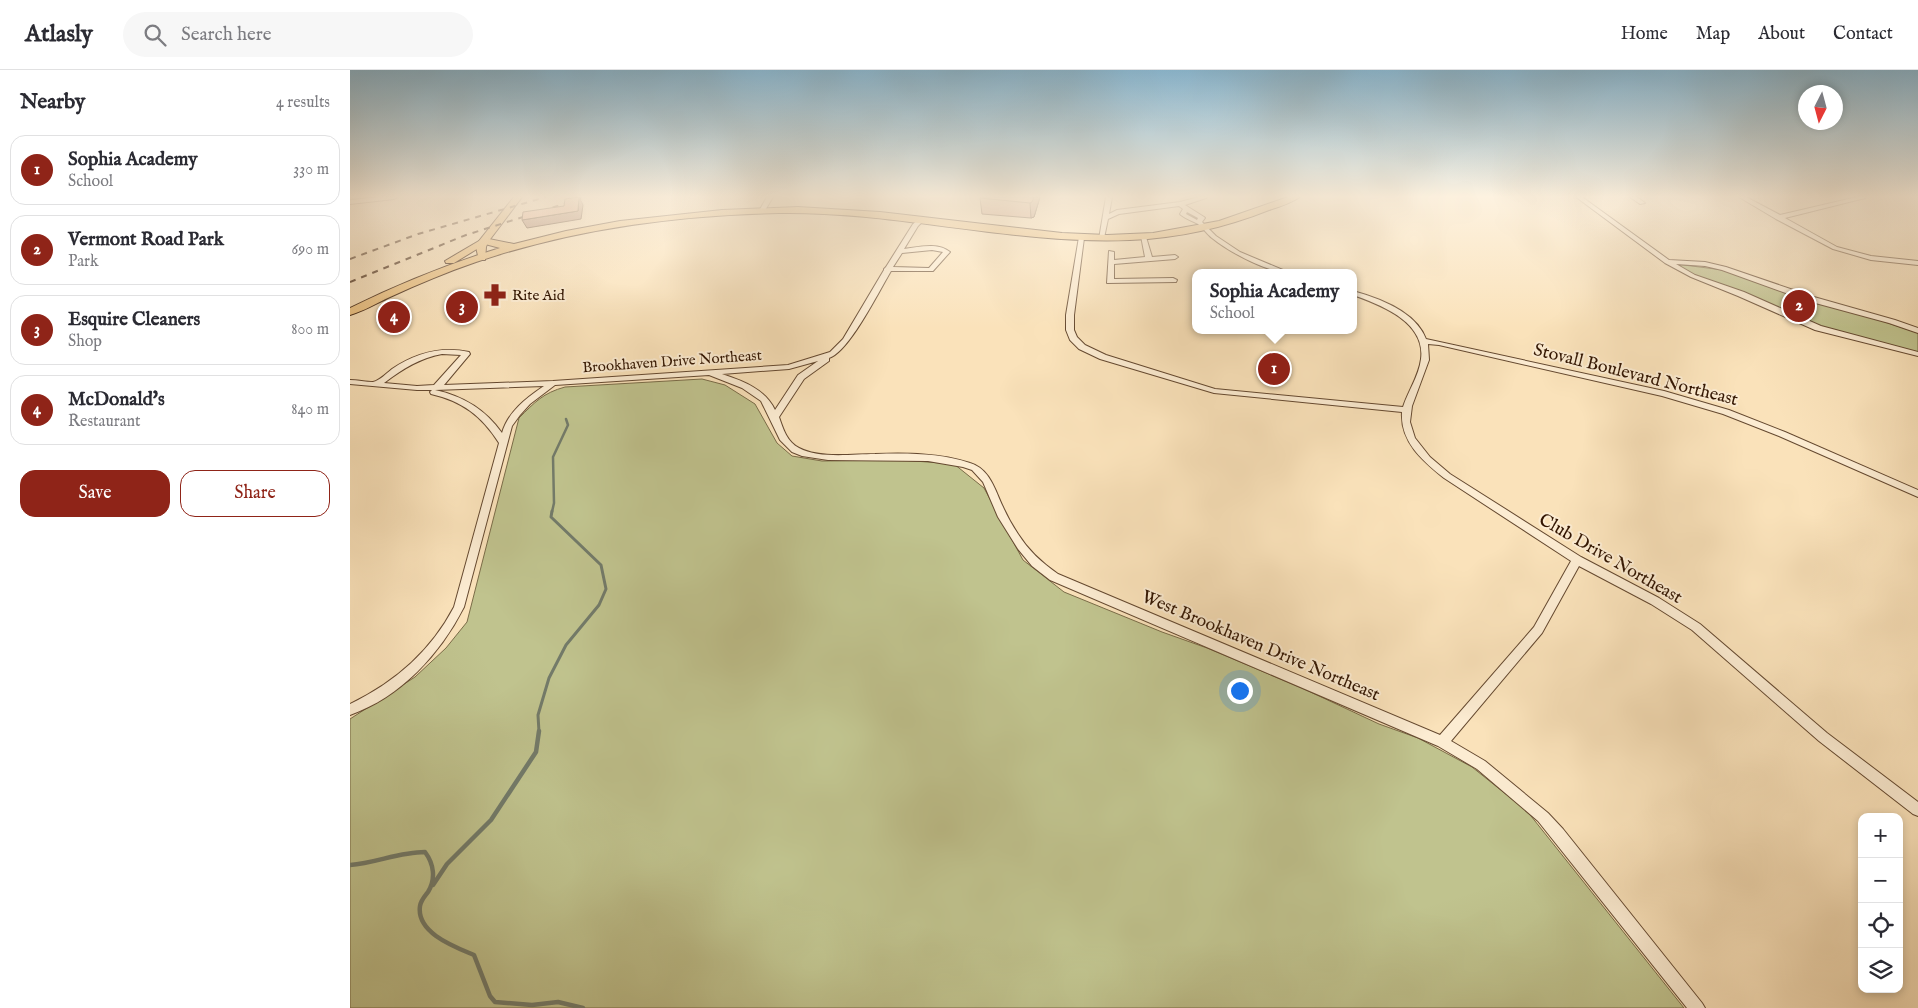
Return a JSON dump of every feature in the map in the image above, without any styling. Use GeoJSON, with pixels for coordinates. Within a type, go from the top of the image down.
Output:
{"type":"FeatureCollection","features":[{"type":"Feature","properties":{"kind":"highway"},"geometry":{"type":"LineString","coordinates":[[414,282],[484,241],[499,245],[519,246]]}},
{"type":"Feature","properties":{"kind":"highway"},"geometry":{"type":"LineString","coordinates":[[350,312],[446,269],[540,241]]}},
{"type":"Feature","properties":{"kind":"main road"},"geometry":{"type":"LineString","coordinates":[[482,258],[481,247],[484,241]]}},
{"type":"Feature","properties":{"kind":"street"},"geometry":{"type":"LineString","coordinates":[[774,418],[801,377],[833,354],[846,340],[906,241]]}},
{"type":"Feature","properties":{"kind":"street"},"geometry":{"type":"LineString","coordinates":[[1081,241],[1070,315],[1070,330],[1082,347],[1103,357],[1214,391],[1406,410]]}},
{"type":"Feature","properties":{"kind":"street"},"geometry":{"type":"LineString","coordinates":[[1144,241],[1148,257]]}},
{"type":"Feature","properties":{"kind":"street"},"geometry":{"type":"LineString","coordinates":[[1220,241],[1238,253],[1277,269]]}},
{"type":"Feature","properties":{"kind":"street"},"geometry":{"type":"LineString","coordinates":[[1638,241],[1667,262],[1693,276],[1741,294],[1818,328],[1918,354]]}},
{"type":"Feature","properties":{"kind":"street"},"geometry":{"type":"LineString","coordinates":[[1820,241],[1846,252],[1871,258],[1918,264]]}},
{"type":"Feature","properties":{"kind":"street"},"geometry":{"type":"LineString","coordinates":[[888,269],[931,270],[947,252],[944,249],[926,248],[916,251],[900,250]]}},
{"type":"Feature","properties":{"kind":"street"},"geometry":{"type":"LineString","coordinates":[[1111,252],[1110,281],[1173,280]]}},
{"type":"Feature","properties":{"kind":"street"},"geometry":{"type":"LineString","coordinates":[[1111,262],[1148,257],[1175,257]]}},
{"type":"Feature","properties":{"kind":"street"},"geometry":{"type":"LineString","coordinates":[[1667,262],[1694,263],[1738,271],[1811,299],[1917,328]]}},
{"type":"Feature","properties":{"kind":"street"},"geometry":{"type":"LineString","coordinates":[[1357,294],[1375,300],[1398,313],[1417,330],[1423,341]]}},
{"type":"Feature","properties":{"kind":"street","name":"Club Drive Northeast"},"geometry":{"type":"LineString","coordinates":[[1423,341],[1425,360],[1406,410],[1406,423],[1410,436],[1418,450],[1430,463],[1577,560],[1655,601],[1696,627],[1823,737],[1918,810]]}},
{"type":"Feature","properties":{"kind":"street","name":"Stovall Boulevard Northeast"},"geometry":{"type":"LineString","coordinates":[[1423,341],[1456,346],[1696,402],[1780,432],[1918,494]]}},
{"type":"Feature","properties":{"kind":"street"},"geometry":{"type":"LineString","coordinates":[[377,384],[415,358],[439,351],[454,351],[466,354],[437,387]]}},
{"type":"Feature","properties":{"kind":"street","name":"Brookhaven Drive Northeast"},"geometry":{"type":"LineString","coordinates":[[350,382],[417,388],[553,383],[789,367],[833,354]]}},
{"type":"Feature","properties":{"kind":"street","name":"West Brookhaven Drive Northeast"},"geometry":{"type":"LineString","coordinates":[[709,372],[738,383],[763,399],[784,441],[793,450],[807,455],[824,457],[917,456],[954,462],[978,470],[986,480],[1005,519],[1028,556],[1042,570],[1155,621],[1442,742],[1481,765],[1543,817],[1697,1008]]}},
{"type":"Feature","properties":{"kind":"street"},"geometry":{"type":"LineString","coordinates":[[350,710],[363,705],[392,686],[436,645],[451,626],[459,607],[502,442],[508,426],[518,410],[531,398],[553,383]]}},
{"type":"Feature","properties":{"kind":"street"},"geometry":{"type":"LineString","coordinates":[[417,388],[449,394],[470,404],[494,427],[502,442]]}},
{"type":"Feature","properties":{"kind":"street"},"geometry":{"type":"LineString","coordinates":[[1442,742],[1538,630],[1577,560]]}},
{"type":"Feature","properties":{"kind":"green space"},"geometry":{"type":"Polygon","coordinates":[[[1676,264],[1731,271],[1918,333],[1918,352],[1824,329],[1695,276],[1676,264]]]}},
{"type":"Feature","properties":{"kind":"green space"},"geometry":{"type":"Polygon","coordinates":[[[702,379],[725,385],[755,404],[777,443],[792,456],[822,461],[901,460],[954,464],[984,488],[1023,560],[1064,592],[1162,632],[1207,648],[1302,688],[1379,724],[1418,738],[1472,767],[1527,811],[1684,1008],[350,1008],[350,719],[415,677],[446,648],[467,622],[519,418],[530,407],[545,395],[565,387],[702,379]]]}},
{"type":"Feature","properties":{"kind":"waterway"},"geometry":{"type":"LineString","coordinates":[[552,512],[554,503],[553,457],[568,425],[566,419]]}},
{"type":"Feature","properties":{"kind":"waterway"},"geometry":{"type":"LineString","coordinates":[[539,731],[538,715],[549,678],[566,645],[599,605],[606,589],[601,565],[551,517],[552,511]]}},
{"type":"Feature","properties":{"kind":"waterway"},"geometry":{"type":"LineString","coordinates":[[433,885],[447,864],[491,820],[536,752],[539,731]]}},
{"type":"Feature","properties":{"kind":"waterway"},"geometry":{"type":"LineString","coordinates":[[350,865],[415,852],[425,852],[432,867],[433,877],[431,887],[422,900],[420,916],[424,924],[438,938],[474,955],[490,996],[495,1002],[532,1005],[558,1002],[583,1008]]}},
{"type":"Feature","properties":{"kind":"railway"},"geometry":{"type":"LineString","coordinates":[[350,259],[400,241]]}},
{"type":"Feature","properties":{"kind":"railway"},"geometry":{"type":"LineString","coordinates":[[350,282],[452,241]]}},
{"type":"Feature","properties":{"kind":"place","name":"Rite Aid"},"geometry":{"type":"Point","coordinates":[495,295]}},
{"type":"Feature","properties":{"kind":"place","name":"Vermont Road Park"},"geometry":{"type":"Point","coordinates":[1799,306]}},
{"type":"Feature","properties":{"kind":"place","name":"Esquire Cleaners"},"geometry":{"type":"Point","coordinates":[462,307]}},
{"type":"Feature","properties":{"kind":"place","name":"McDonald's"},"geometry":{"type":"Point","coordinates":[394,317]}},
{"type":"Feature","properties":{"kind":"place","name":"Sophia Academy"},"geometry":{"type":"Point","coordinates":[1274,369]}}]}
